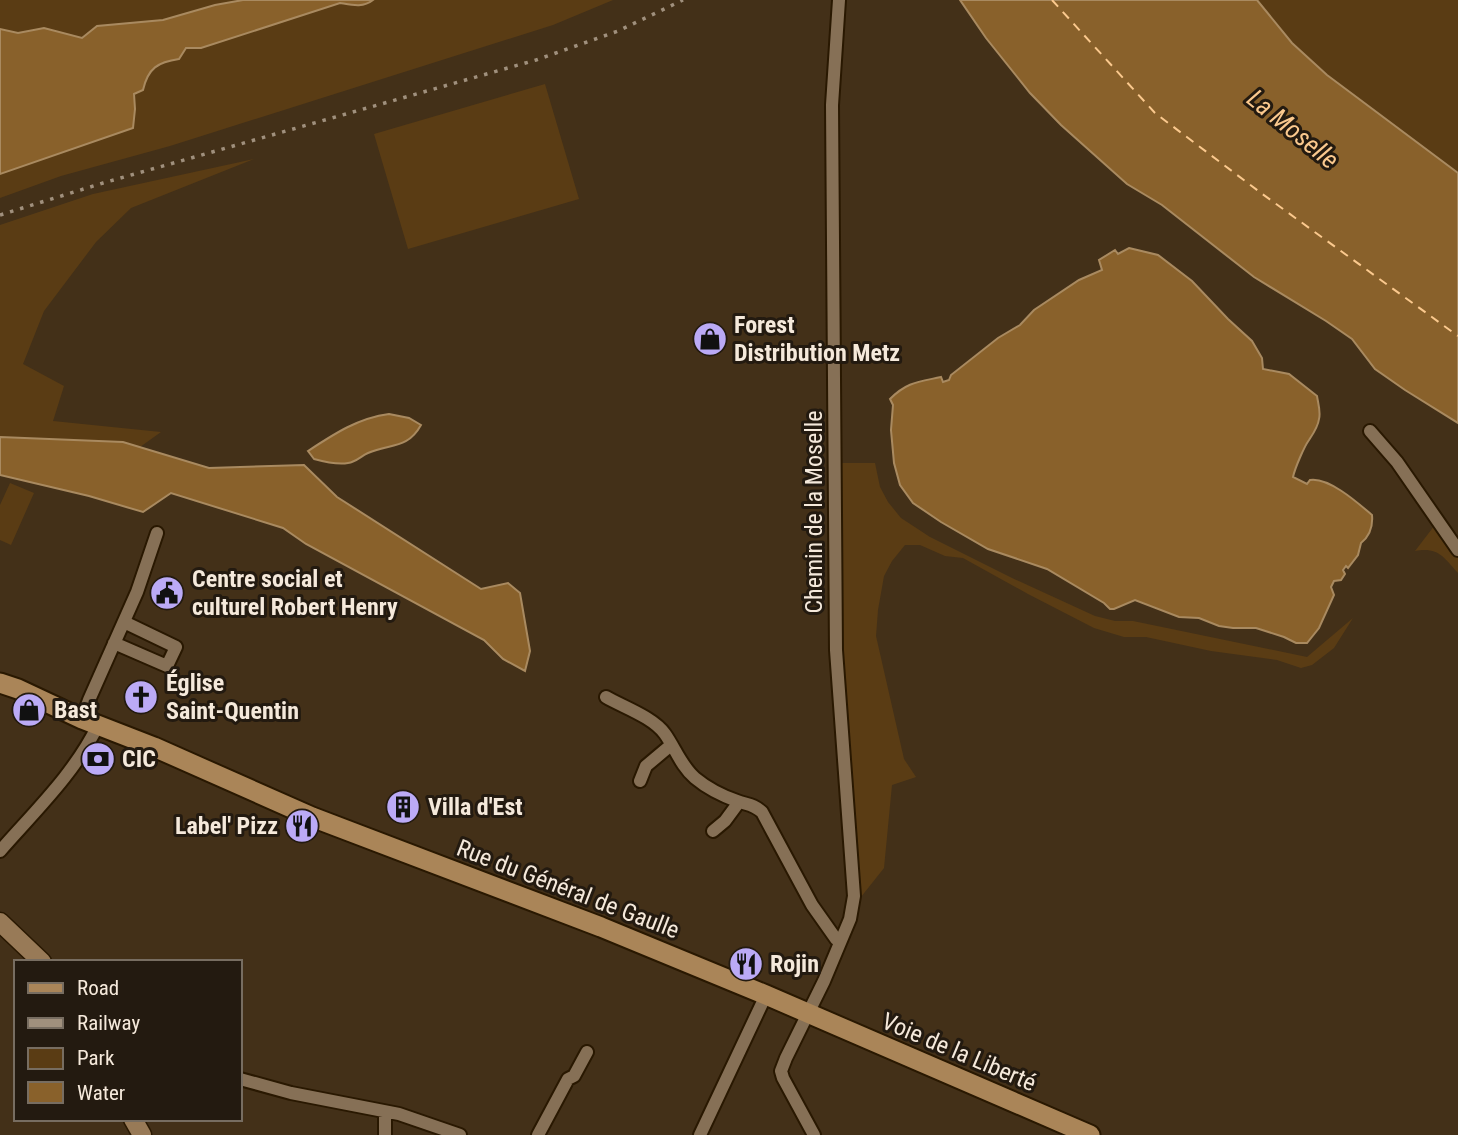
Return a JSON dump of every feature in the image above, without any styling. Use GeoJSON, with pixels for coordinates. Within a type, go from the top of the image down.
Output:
{"type":"FeatureCollection","features":[{"type":"Feature","properties":{"kind":"main road","name":"Rue du Général de Gaulle"},"geometry":{"type":"LineString","coordinates":[[0,683],[312,817],[590,923],[807,1013]]}},
{"type":"Feature","properties":{"kind":"main road","name":"Voie de la Liberté"},"geometry":{"type":"LineString","coordinates":[[807,1013],[1090,1135]]}},
{"type":"Feature","properties":{"kind":"street","name":"Chemin de la Moselle"},"geometry":{"type":"LineString","coordinates":[[814,1135],[783,1078],[782,1071],[850,919],[854,896],[836,650],[832,105],[839,0]]}},
{"type":"Feature","properties":{"kind":"street"},"geometry":{"type":"LineString","coordinates":[[1370,431],[1397,462],[1458,550]]}},
{"type":"Feature","properties":{"kind":"street"},"geometry":{"type":"LineString","coordinates":[[0,851],[79,758],[90,722],[89,700],[137,592],[158,533]]}},
{"type":"Feature","properties":{"kind":"street"},"geometry":{"type":"LineString","coordinates":[[114,643],[167,666],[176,647],[124,622]]}},
{"type":"Feature","properties":{"kind":"street"},"geometry":{"type":"LineString","coordinates":[[606,697],[658,726],[687,771],[708,788],[739,802],[754,805],[762,812],[813,905],[840,942]]}},
{"type":"Feature","properties":{"kind":"street"},"geometry":{"type":"LineString","coordinates":[[640,781],[646,766],[671,745]]}},
{"type":"Feature","properties":{"kind":"street"},"geometry":{"type":"LineString","coordinates":[[713,831],[725,821],[739,802]]}},
{"type":"Feature","properties":{"kind":"street"},"geometry":{"type":"LineString","coordinates":[[0,922],[41,960]]}},
{"type":"Feature","properties":{"kind":"street"},"geometry":{"type":"LineString","coordinates":[[700,1135],[765,995]]}},
{"type":"Feature","properties":{"kind":"street"},"geometry":{"type":"LineString","coordinates":[[538,1135],[568,1079],[574,1076],[587,1052]]}},
{"type":"Feature","properties":{"kind":"street"},"geometry":{"type":"LineString","coordinates":[[242,1080],[291,1093],[385,1112],[460,1135]]}},
{"type":"Feature","properties":{"kind":"street"},"geometry":{"type":"LineString","coordinates":[[385,1112],[385,1135]]}},
{"type":"Feature","properties":{"kind":"green space"},"geometry":{"type":"Polygon","coordinates":[[[0,0],[243,0],[163,20],[97,26],[83,38],[44,28],[18,33],[0,29],[0,0]]]}},
{"type":"Feature","properties":{"kind":"green space"},"geometry":{"type":"Polygon","coordinates":[[[373,0],[613,0],[553,25],[170,146],[61,176],[0,198],[0,174],[45,158],[135,109],[134,94],[143,90],[151,71],[160,64],[179,59],[186,48],[201,48],[340,3],[361,5],[373,0]]]}},
{"type":"Feature","properties":{"kind":"green space"},"geometry":{"type":"Polygon","coordinates":[[[1257,0],[1458,0],[1458,173],[1327,75],[1292,43],[1257,0]]]}},
{"type":"Feature","properties":{"kind":"green space"},"geometry":{"type":"Polygon","coordinates":[[[545,84],[579,199],[408,249],[374,134],[545,84]]]}},
{"type":"Feature","properties":{"kind":"green space"},"geometry":{"type":"Polygon","coordinates":[[[254,159],[131,208],[96,242],[44,311],[23,364],[64,386],[53,421],[161,432],[140,447],[123,442],[0,437],[0,225],[93,194],[254,159]]]}},
{"type":"Feature","properties":{"kind":"green space"},"geometry":{"type":"Polygon","coordinates":[[[834,463],[875,463],[880,487],[901,518],[930,537],[1095,616],[1115,621],[1133,621],[1307,657],[1353,618],[1334,648],[1312,665],[1301,668],[1277,660],[1211,651],[1146,637],[1124,637],[1094,628],[963,558],[945,556],[920,545],[905,545],[884,576],[876,636],[904,759],[916,777],[892,785],[884,868],[853,907],[836,650],[834,463]]]}},
{"type":"Feature","properties":{"kind":"green space"},"geometry":{"type":"Polygon","coordinates":[[[10,483],[34,493],[11,545],[0,540],[0,505],[10,483]]]}},
{"type":"Feature","properties":{"kind":"green space"},"geometry":{"type":"Polygon","coordinates":[[[1438,521],[1458,550],[1458,573],[1435,552],[1415,551],[1438,521]]]}},
{"type":"Feature","properties":{"kind":"water"},"geometry":{"type":"Polygon","coordinates":[[[243,0],[373,0],[361,5],[340,3],[201,48],[186,48],[179,59],[155,67],[143,90],[134,94],[133,128],[0,174],[0,29],[18,33],[44,28],[82,38],[97,26],[163,20],[243,0]]]}},
{"type":"Feature","properties":{"kind":"water","name":"La Moselle"},"geometry":{"type":"Polygon","coordinates":[[[960,0],[1257,0],[1292,43],[1327,75],[1458,173],[1458,423],[1375,369],[1352,339],[1254,277],[1162,205],[1127,184],[1061,125],[1030,93],[960,0]]]}},
{"type":"Feature","properties":{"kind":"water"},"geometry":{"type":"Polygon","coordinates":[[[1129,248],[1158,255],[1192,281],[1252,341],[1262,358],[1263,369],[1289,374],[1317,396],[1320,416],[1293,477],[1307,484],[1310,480],[1326,483],[1372,515],[1369,534],[1361,543],[1358,555],[1348,568],[1346,566],[1343,570],[1345,574],[1341,580],[1334,581],[1331,587],[1334,595],[1319,628],[1307,643],[1296,643],[1256,628],[1219,626],[1199,618],[1179,617],[1135,600],[1110,609],[1047,569],[988,549],[941,522],[913,503],[900,485],[894,463],[891,430],[893,405],[890,399],[913,384],[941,377],[943,382],[949,380],[951,375],[998,338],[1020,325],[1034,310],[1079,280],[1102,270],[1099,260],[1115,250],[1118,254],[1129,248]]]}},
{"type":"Feature","properties":{"kind":"water"},"geometry":{"type":"Polygon","coordinates":[[[389,414],[409,418],[421,425],[410,439],[344,464],[314,459],[308,451],[357,423],[389,414]]]}},
{"type":"Feature","properties":{"kind":"water"},"geometry":{"type":"Polygon","coordinates":[[[0,437],[123,442],[209,468],[304,465],[337,497],[481,589],[508,583],[520,593],[530,651],[525,671],[503,659],[484,640],[306,544],[283,528],[171,493],[143,512],[0,475],[0,437]]]}},
{"type":"Feature","properties":{"kind":"ferry route"},"geometry":{"type":"LineString","coordinates":[[1052,0],[1155,113],[1458,336]]}},
{"type":"Feature","properties":{"kind":"railway"},"geometry":{"type":"LineString","coordinates":[[0,215],[103,183],[536,60],[618,31],[683,0]]}},
{"type":"Feature","properties":{"kind":"place","name":"Forest Distribution Metz"},"geometry":{"type":"Point","coordinates":[710,339]}},
{"type":"Feature","properties":{"kind":"place","name":"Centre social et culturel Robert Henry"},"geometry":{"type":"Point","coordinates":[167,593]}},
{"type":"Feature","properties":{"kind":"place","name":"Église Saint-Quentin"},"geometry":{"type":"Point","coordinates":[141,697]}},
{"type":"Feature","properties":{"kind":"place","name":"Bast"},"geometry":{"type":"Point","coordinates":[29,710]}},
{"type":"Feature","properties":{"kind":"place","name":"CIC"},"geometry":{"type":"Point","coordinates":[98,759]}},
{"type":"Feature","properties":{"kind":"place","name":"Villa d'Est"},"geometry":{"type":"Point","coordinates":[403,807]}},
{"type":"Feature","properties":{"kind":"place","name":"Label' Pizz"},"geometry":{"type":"Point","coordinates":[302,826]}},
{"type":"Feature","properties":{"kind":"place","name":"Rojin"},"geometry":{"type":"Point","coordinates":[746,964]}}]}
